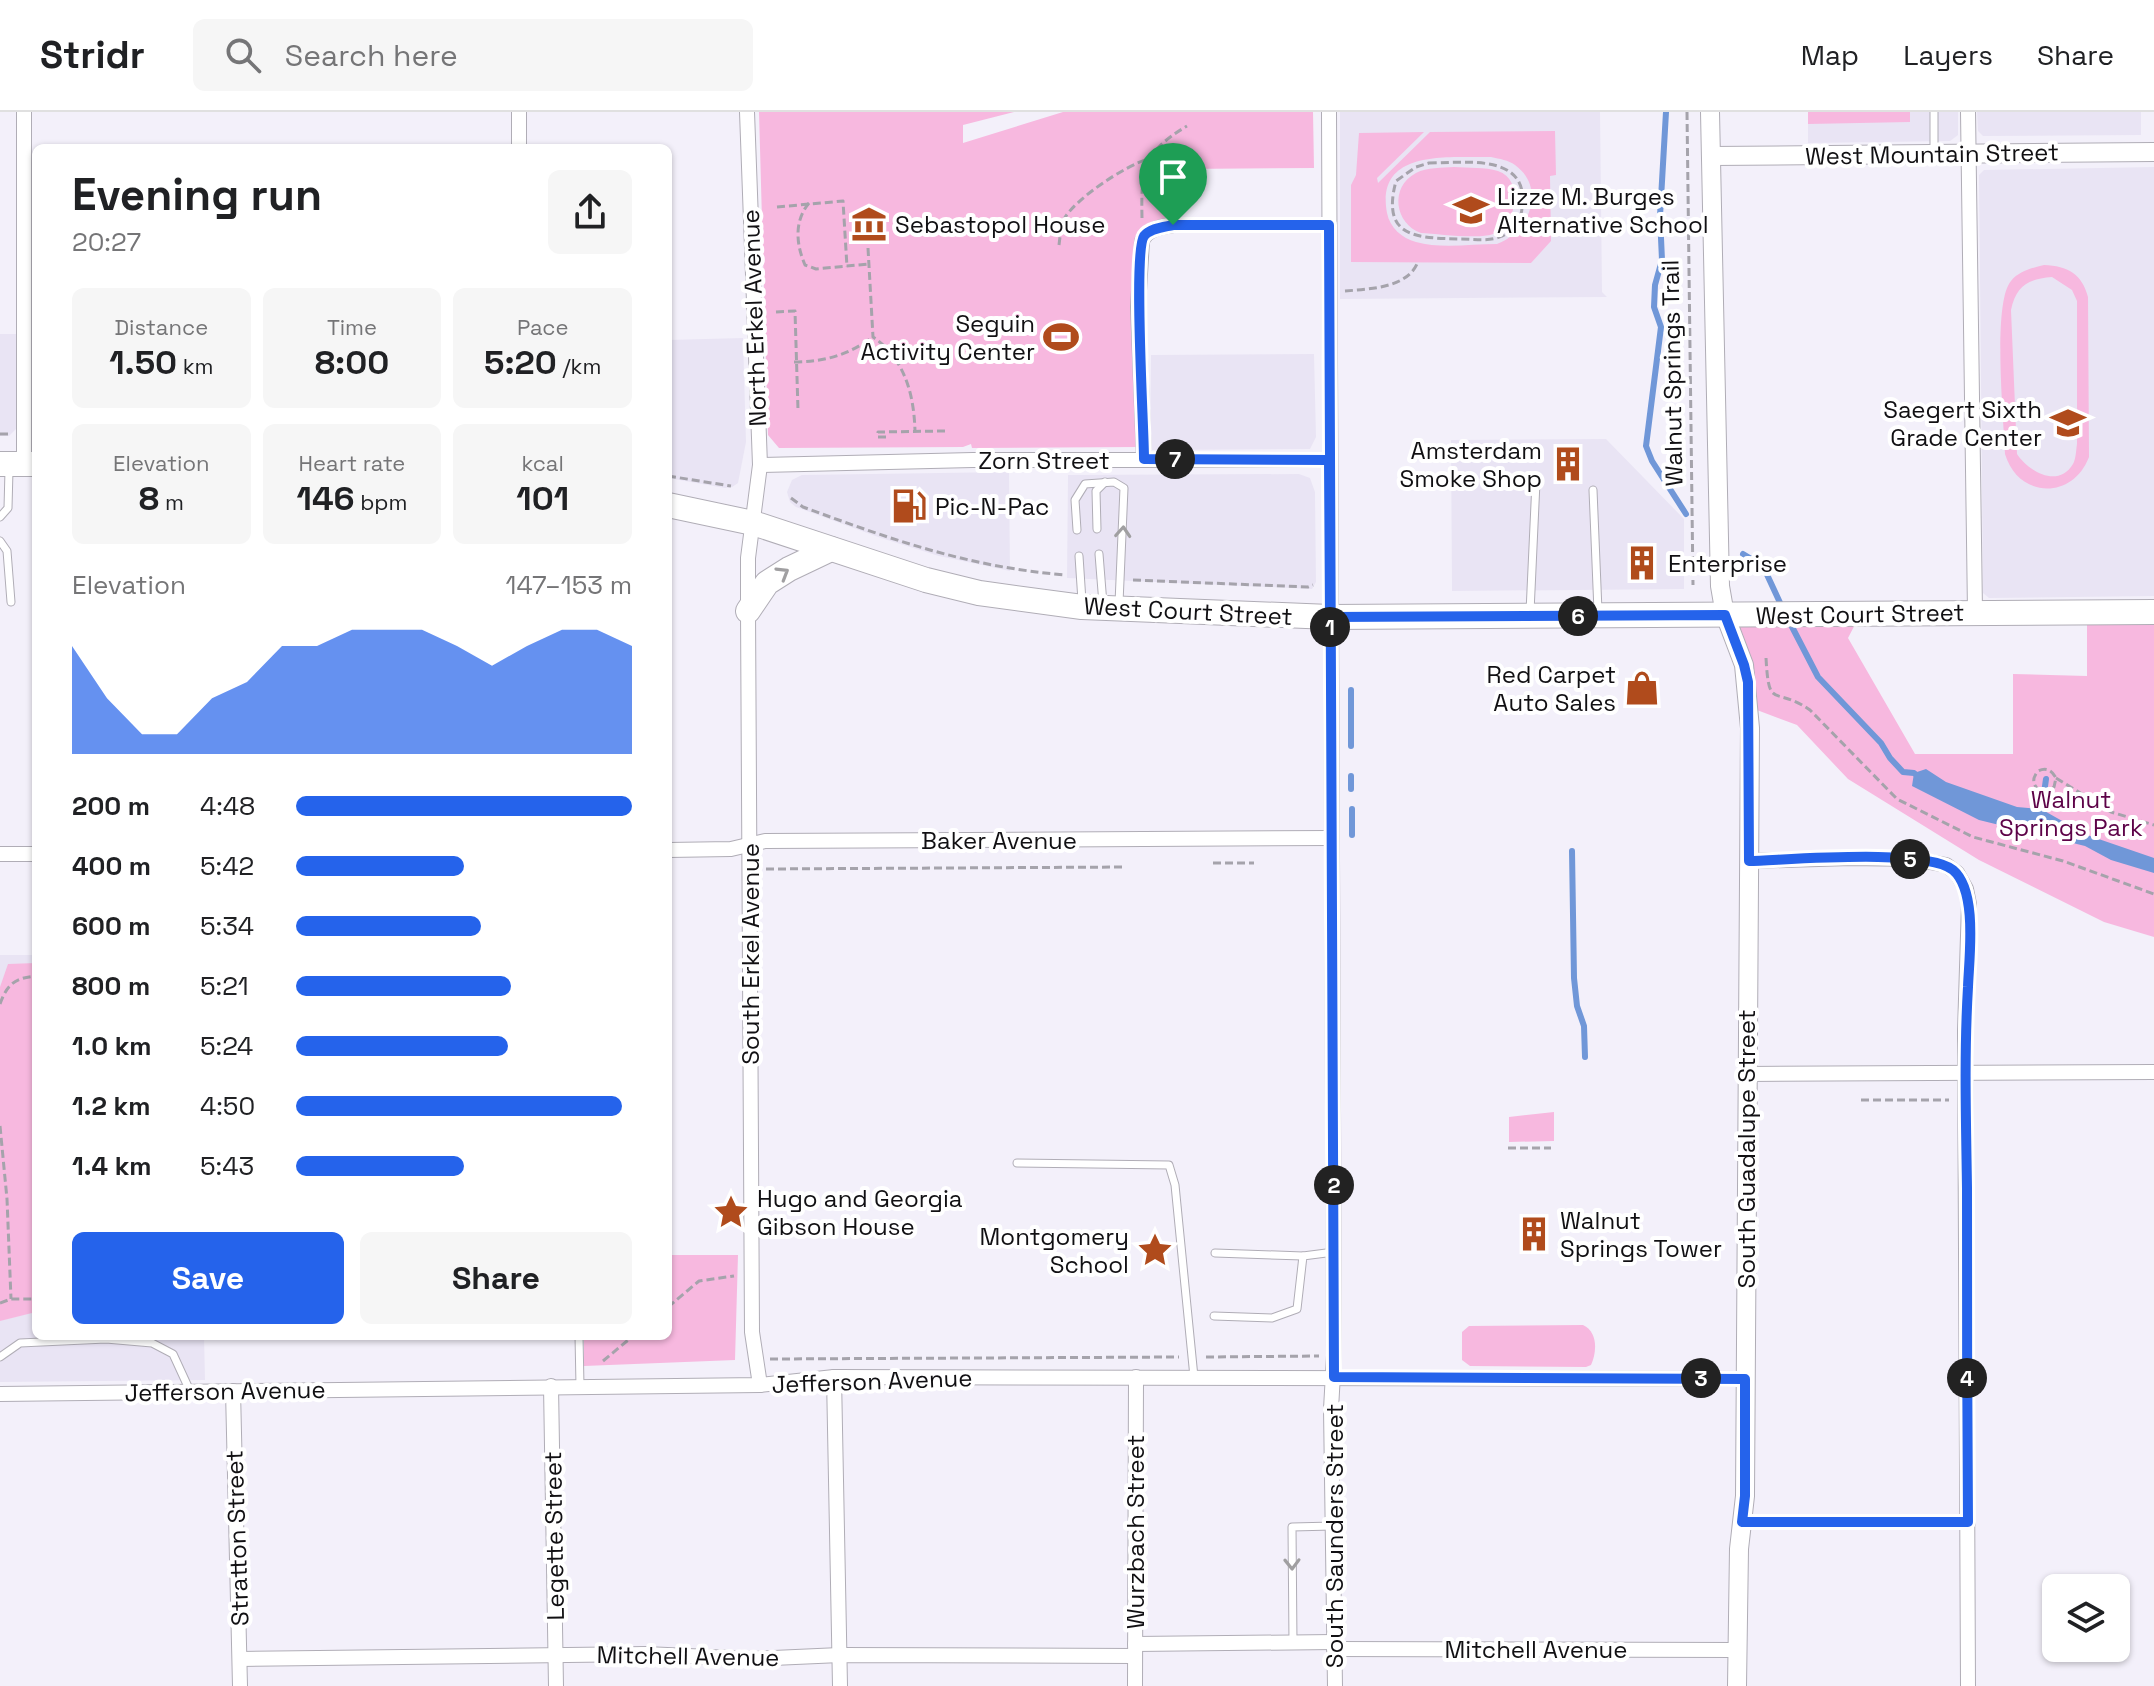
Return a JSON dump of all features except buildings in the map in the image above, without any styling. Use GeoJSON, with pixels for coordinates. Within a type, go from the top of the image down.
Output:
{"type":"FeatureCollection","features":[{"type":"Feature","properties":{"kind":"main road","name":"West Court Street"},"geometry":{"type":"LineString","coordinates":[[672,506],[753,523],[926,580],[979,593],[1101,608],[1330,617],[2154,612]]}},
{"type":"Feature","properties":{"kind":"main road"},"geometry":{"type":"LineString","coordinates":[[748,611],[767,583],[831,549]]}},
{"type":"Feature","properties":{"kind":"street"},"geometry":{"type":"LineString","coordinates":[[17,464],[24,112]]}},
{"type":"Feature","properties":{"kind":"street"},"geometry":{"type":"LineString","coordinates":[[519,112],[519,144]]}},
{"type":"Feature","properties":{"kind":"street","name":"North Erkel Avenue"},"geometry":{"type":"LineString","coordinates":[[747,112],[760,465],[753,523]]}},
{"type":"Feature","properties":{"kind":"street","name":"South Saunders Street"},"geometry":{"type":"LineString","coordinates":[[1329,112],[1334,1252],[1331,1409],[1335,1686]]}},
{"type":"Feature","properties":{"kind":"street","name":"South Guadalupe Street"},"geometry":{"type":"LineString","coordinates":[[1710,112],[1720,586],[1725,615],[1748,682],[1745,1496],[1739,1549],[1737,1686]]}},
{"type":"Feature","properties":{"kind":"street"},"geometry":{"type":"LineString","coordinates":[[1968,112],[1975,612]]}},
{"type":"Feature","properties":{"kind":"street","name":"West Mountain Street"},"geometry":{"type":"LineString","coordinates":[[1711,156],[2154,152]]}},
{"type":"Feature","properties":{"kind":"street"},"geometry":{"type":"LineString","coordinates":[[1144,459],[1138,307],[1146,236],[1173,225],[1329,225]]}},
{"type":"Feature","properties":{"kind":"street","name":"Zorn Street"},"geometry":{"type":"LineString","coordinates":[[760,465],[1144,459],[1329,460]]}},
{"type":"Feature","properties":{"kind":"street","name":"South Erkel Avenue"},"geometry":{"type":"LineString","coordinates":[[753,523],[748,558],[749,845],[754,1360],[760,1385]]}},
{"type":"Feature","properties":{"kind":"street","name":"Baker Avenue"},"geometry":{"type":"LineString","coordinates":[[672,850],[731,849],[780,841],[1332,838]]}},
{"type":"Feature","properties":{"kind":"street"},"geometry":{"type":"LineString","coordinates":[[0,854],[32,854]]}},
{"type":"Feature","properties":{"kind":"street"},"geometry":{"type":"LineString","coordinates":[[1749,861],[1914,859],[1946,865],[1957,873],[1966,889],[1969,904],[1966,1074],[1968,1686]]}},
{"type":"Feature","properties":{"kind":"street"},"geometry":{"type":"LineString","coordinates":[[1747,1074],[2154,1072]]}},
{"type":"Feature","properties":{"kind":"street"},"geometry":{"type":"LineString","coordinates":[[834,1377],[840,1686]]}},
{"type":"Feature","properties":{"kind":"street","name":"Jefferson Avenue"},"geometry":{"type":"LineString","coordinates":[[0,1394],[760,1385],[834,1377],[1745,1379]]}},
{"type":"Feature","properties":{"kind":"street","name":"Wurzbach Street"},"geometry":{"type":"LineString","coordinates":[[1135,1686],[1136,1377]]}},
{"type":"Feature","properties":{"kind":"street","name":"Legette Street"},"geometry":{"type":"LineString","coordinates":[[551,1386],[556,1686]]}},
{"type":"Feature","properties":{"kind":"street","name":"Stratton Street"},"geometry":{"type":"LineString","coordinates":[[233,1391],[240,1686]]}},
{"type":"Feature","properties":{"kind":"street"},"geometry":{"type":"LineString","coordinates":[[1742,1522],[1968,1522]]}},
{"type":"Feature","properties":{"kind":"street","name":"Mitchell Avenue"},"geometry":{"type":"LineString","coordinates":[[240,1659],[646,1654],[752,1659],[1293,1643],[1738,1650]]}},
{"type":"Feature","properties":{"kind":"lane"},"geometry":{"type":"LineString","coordinates":[[1934,112],[1934,154]]}},
{"type":"Feature","properties":{"kind":"lane"},"geometry":{"type":"LineString","coordinates":[[0,517],[8,508],[17,464]]}},
{"type":"Feature","properties":{"kind":"lane"},"geometry":{"type":"LineString","coordinates":[[1097,529],[1096,491],[1105,482]]}},
{"type":"Feature","properties":{"kind":"lane"},"geometry":{"type":"LineString","coordinates":[[1530,616],[1536,482]]}},
{"type":"Feature","properties":{"kind":"lane"},"geometry":{"type":"LineString","coordinates":[[1077,530],[1077,494],[1085,484],[1120,484],[1126,496],[1120,579],[1101,608]]}},
{"type":"Feature","properties":{"kind":"lane"},"geometry":{"type":"LineString","coordinates":[[1593,490],[1598,616]]}},
{"type":"Feature","properties":{"kind":"lane"},"geometry":{"type":"LineString","coordinates":[[0,541],[7,551],[11,602]]}},
{"type":"Feature","properties":{"kind":"lane"},"geometry":{"type":"LineString","coordinates":[[1099,554],[1101,608]]}},
{"type":"Feature","properties":{"kind":"lane"},"geometry":{"type":"LineString","coordinates":[[1079,556],[1081,576],[1101,608]]}},
{"type":"Feature","properties":{"kind":"lane"},"geometry":{"type":"LineString","coordinates":[[1017,1163],[1169,1165],[1175,1185],[1194,1377]]}},
{"type":"Feature","properties":{"kind":"lane"},"geometry":{"type":"LineString","coordinates":[[1215,1253],[1303,1256],[1334,1252]]}},
{"type":"Feature","properties":{"kind":"lane"},"geometry":{"type":"LineString","coordinates":[[1214,1316],[1272,1318],[1297,1309],[1303,1256]]}},
{"type":"Feature","properties":{"kind":"lane"},"geometry":{"type":"LineString","coordinates":[[0,1357],[20,1343],[84,1340]]}},
{"type":"Feature","properties":{"kind":"lane"},"geometry":{"type":"LineString","coordinates":[[118,1340],[152,1343],[173,1354],[190,1391]]}},
{"type":"Feature","properties":{"kind":"lane"},"geometry":{"type":"LineString","coordinates":[[579,1340],[580,1386]]}},
{"type":"Feature","properties":{"kind":"lane"},"geometry":{"type":"LineString","coordinates":[[1293,1643],[1292,1527],[1333,1526]]}},
{"type":"Feature","properties":{"kind":"path","name":"Walnut Springs Trail"},"geometry":{"type":"LineString","coordinates":[[1687,112],[1693,585]]}},
{"type":"Feature","properties":{"kind":"path"},"geometry":{"type":"LineString","coordinates":[[1059,245],[1064,219],[1080,203],[1119,171],[1148,159],[1166,140],[1187,126]]}},
{"type":"Feature","properties":{"kind":"path"},"geometry":{"type":"LineString","coordinates":[[1146,236],[1141,186],[1148,159]]}},
{"type":"Feature","properties":{"kind":"path"},"geometry":{"type":"LineString","coordinates":[[1429,163],[1480,163],[1498,165],[1513,172],[1524,194],[1522,212],[1516,225],[1505,236],[1493,240],[1424,238],[1401,228],[1394,220],[1392,206],[1396,181],[1416,167],[1429,163]]}},
{"type":"Feature","properties":{"kind":"path"},"geometry":{"type":"LineString","coordinates":[[777,207],[843,201],[847,267]]}},
{"type":"Feature","properties":{"kind":"path"},"geometry":{"type":"LineString","coordinates":[[809,203],[798,220],[797,228],[805,265],[810,268],[868,264]]}},
{"type":"Feature","properties":{"kind":"path"},"geometry":{"type":"LineString","coordinates":[[868,248],[873,337],[888,351],[909,386],[915,431]]}},
{"type":"Feature","properties":{"kind":"path"},"geometry":{"type":"LineString","coordinates":[[1329,290],[1348,291],[1394,283],[1407,278],[1417,264]]}},
{"type":"Feature","properties":{"kind":"path"},"geometry":{"type":"LineString","coordinates":[[776,312],[795,311],[798,410]]}},
{"type":"Feature","properties":{"kind":"path"},"geometry":{"type":"LineString","coordinates":[[795,362],[834,358],[873,337]]}},
{"type":"Feature","properties":{"kind":"path"},"geometry":{"type":"LineString","coordinates":[[886,437],[878,437],[878,432],[945,431]]}},
{"type":"Feature","properties":{"kind":"path"},"geometry":{"type":"LineString","coordinates":[[672,477],[731,486]]}},
{"type":"Feature","properties":{"kind":"path"},"geometry":{"type":"LineString","coordinates":[[791,498],[803,507],[937,554],[1011,569],[1081,576]]}},
{"type":"Feature","properties":{"kind":"path"},"geometry":{"type":"LineString","coordinates":[[1120,579],[1308,587],[1313,584]]}},
{"type":"Feature","properties":{"kind":"path"},"geometry":{"type":"LineString","coordinates":[[1766,658],[1770,692],[1810,710],[1897,799],[1973,837],[2063,861],[2154,894]]}},
{"type":"Feature","properties":{"kind":"path"},"geometry":{"type":"LineString","coordinates":[[2040,791],[2033,781],[2038,771],[2048,769],[2056,778],[2111,812],[2154,825]]}},
{"type":"Feature","properties":{"kind":"path"},"geometry":{"type":"LineString","coordinates":[[2047,791],[2054,787],[2056,778]]}},
{"type":"Feature","properties":{"kind":"path"},"geometry":{"type":"LineString","coordinates":[[1213,863],[1254,863]]}},
{"type":"Feature","properties":{"kind":"path"},"geometry":{"type":"LineString","coordinates":[[750,870],[1125,867]]}},
{"type":"Feature","properties":{"kind":"path"},"geometry":{"type":"LineString","coordinates":[[0,1004],[8,984],[20,977],[32,976]]}},
{"type":"Feature","properties":{"kind":"path"},"geometry":{"type":"LineString","coordinates":[[1861,1100],[1966,1100]]}},
{"type":"Feature","properties":{"kind":"path"},"geometry":{"type":"LineString","coordinates":[[0,1126],[11,1299]]}},
{"type":"Feature","properties":{"kind":"path"},"geometry":{"type":"LineString","coordinates":[[1508,1148],[1551,1148]]}},
{"type":"Feature","properties":{"kind":"path"},"geometry":{"type":"LineString","coordinates":[[672,1304],[699,1281],[734,1276]]}},
{"type":"Feature","properties":{"kind":"path"},"geometry":{"type":"LineString","coordinates":[[0,1303],[11,1299],[32,1299]]}},
{"type":"Feature","properties":{"kind":"path"},"geometry":{"type":"LineString","coordinates":[[603,1361],[628,1340]]}},
{"type":"Feature","properties":{"kind":"path"},"geometry":{"type":"LineString","coordinates":[[754,1360],[1318,1356]]}},
{"type":"Feature","properties":{"kind":"shaded area","name":"Lizze M. Burges Alternative School"},"geometry":{"type":"Polygon","coordinates":[[[1340,112],[1600,112],[1602,292],[1607,297],[1340,299],[1340,112]]]}},
{"type":"Feature","properties":{"kind":"shaded area"},"geometry":{"type":"Polygon","coordinates":[[[1808,112],[1958,112],[1958,135],[1950,141],[1808,143],[1808,112]]]}},
{"type":"Feature","properties":{"kind":"shaded area"},"geometry":{"type":"Polygon","coordinates":[[[1977,112],[2141,112],[2141,135],[1983,136],[1978,131],[1977,112]]]}},
{"type":"Feature","properties":{"kind":"shaded area","name":"Saegert Sixth Grade Center"},"geometry":{"type":"Polygon","coordinates":[[[2154,167],[2154,596],[1989,598],[1983,593],[1979,175],[1984,170],[2154,167]]]}},
{"type":"Feature","properties":{"kind":"shaded area"},"geometry":{"type":"Polygon","coordinates":[[[0,334],[17,334],[17,428],[9,436],[0,436],[0,334]]]}},
{"type":"Feature","properties":{"kind":"shaded area"},"geometry":{"type":"Polygon","coordinates":[[[743,338],[746,442],[738,483],[732,487],[672,479],[672,340],[743,338]]]}},
{"type":"Feature","properties":{"kind":"shaded area"},"geometry":{"type":"Polygon","coordinates":[[[1314,354],[1316,437],[1310,449],[1150,448],[1151,355],[1314,354]]]}},
{"type":"Feature","properties":{"kind":"shaded area"},"geometry":{"type":"Polygon","coordinates":[[[1606,439],[1684,519],[1684,589],[1452,591],[1451,440],[1606,439]]]}},
{"type":"Feature","properties":{"kind":"shaded area"},"geometry":{"type":"Polygon","coordinates":[[[1009,472],[1010,571],[939,556],[881,538],[796,507],[790,502],[787,492],[792,480],[802,475],[1009,472]]]}},
{"type":"Feature","properties":{"kind":"shaded area"},"geometry":{"type":"Polygon","coordinates":[[[1299,474],[1310,478],[1315,492],[1316,582],[1312,589],[1067,578],[1068,475],[1299,474]]]}},
{"type":"Feature","properties":{"kind":"shaded area"},"geometry":{"type":"Polygon","coordinates":[[[0,955],[32,955],[32,1340],[204,1340],[205,1380],[0,1382],[0,955]]]}},
{"type":"Feature","properties":{"kind":"green space"},"geometry":{"type":"Polygon","coordinates":[[[759,112],[1014,112],[963,125],[963,143],[1063,112],[1313,112],[1314,168],[1182,169],[1181,220],[1147,225],[1137,239],[1138,447],[972,448],[971,444],[963,447],[779,448],[768,435],[759,112]]]}},
{"type":"Feature","properties":{"kind":"green space"},"geometry":{"type":"Polygon","coordinates":[[[1808,112],[1910,112],[1910,122],[1808,124],[1808,112]]]}},
{"type":"Feature","properties":{"kind":"green space"},"geometry":{"type":"Polygon","coordinates":[[[1555,131],[1556,175],[1550,176],[1551,241],[1531,263],[1351,262],[1351,185],[1356,175],[1359,133],[1424,132],[1377,178],[1378,183],[1430,132],[1555,131]],[[1491,157],[1437,158],[1404,167],[1392,177],[1386,192],[1387,213],[1397,232],[1416,242],[1446,246],[1497,244],[1508,238],[1518,230],[1530,209],[1530,186],[1515,165],[1491,157]]]}},
{"type":"Feature","properties":{"kind":"green space"},"geometry":{"type":"Polygon","coordinates":[[[1454,167],[1498,171],[1512,183],[1513,211],[1503,228],[1489,235],[1421,233],[1405,222],[1399,196],[1407,179],[1425,170],[1454,167]]]}},
{"type":"Feature","properties":{"kind":"green space"},"geometry":{"type":"Polygon","coordinates":[[[2044,265],[2073,273],[2082,282],[2088,297],[2089,457],[2071,481],[2046,488],[2033,486],[2021,479],[2005,454],[2000,364],[2005,293],[2014,278],[2026,270],[2044,265]],[[2052,277],[2036,280],[2024,285],[2016,295],[2011,310],[2017,454],[2028,466],[2044,475],[2059,475],[2067,471],[2073,464],[2077,444],[2077,301],[2072,290],[2052,277]]]}},
{"type":"Feature","properties":{"kind":"green space","name":"Walnut Springs Park"},"geometry":{"type":"Polygon","coordinates":[[[2087,612],[2154,612],[2154,937],[2104,922],[1979,860],[1848,779],[1797,725],[1749,707],[1725,615],[1861,613],[1848,638],[1915,754],[2013,754],[2013,674],[2087,676],[2087,612]]]}},
{"type":"Feature","properties":{"kind":"green space"},"geometry":{"type":"Polygon","coordinates":[[[32,963],[32,1313],[0,1321],[0,987],[8,964],[32,963]]]}},
{"type":"Feature","properties":{"kind":"green space"},"geometry":{"type":"Polygon","coordinates":[[[1554,1112],[1554,1141],[1509,1142],[1509,1117],[1554,1112]]]}},
{"type":"Feature","properties":{"kind":"green space"},"geometry":{"type":"Polygon","coordinates":[[[672,1255],[738,1255],[735,1360],[584,1366],[584,1340],[672,1340],[672,1255]]]}},
{"type":"Feature","properties":{"kind":"green space"},"geometry":{"type":"Polygon","coordinates":[[[1583,1325],[1591,1332],[1595,1343],[1593,1360],[1586,1367],[1470,1366],[1462,1360],[1462,1332],[1469,1326],[1583,1325]]]}},
{"type":"Feature","properties":{"kind":"water"},"geometry":{"type":"Polygon","coordinates":[[[1926,769],[1946,782],[2017,807],[2041,809],[2087,835],[2154,858],[2154,873],[2111,860],[2085,846],[1979,820],[1912,786],[1914,773],[1926,769]]]}},
{"type":"Feature","properties":{"kind":"waterway"},"geometry":{"type":"LineString","coordinates":[[1666,112],[1660,216],[1662,260],[1655,285],[1654,307],[1661,327],[1646,446],[1652,461],[1686,514]]}},
{"type":"Feature","properties":{"kind":"waterway"},"geometry":{"type":"LineString","coordinates":[[1743,554],[1763,566],[1782,607]]}},
{"type":"Feature","properties":{"kind":"waterway"},"geometry":{"type":"LineString","coordinates":[[1789,621],[1818,677],[1881,743],[1903,772],[1919,777]]}},
{"type":"Feature","properties":{"kind":"waterway"},"geometry":{"type":"LineString","coordinates":[[1351,690],[1351,746]]}},
{"type":"Feature","properties":{"kind":"waterway"},"geometry":{"type":"LineString","coordinates":[[1351,776],[1351,789]]}},
{"type":"Feature","properties":{"kind":"waterway"},"geometry":{"type":"LineString","coordinates":[[2041,815],[2046,779]]}},
{"type":"Feature","properties":{"kind":"waterway"},"geometry":{"type":"LineString","coordinates":[[1352,809],[1352,835]]}},
{"type":"Feature","properties":{"kind":"waterway"},"geometry":{"type":"LineString","coordinates":[[1572,851],[1574,978],[1577,1006],[1584,1026],[1585,1057]]}},
{"type":"Feature","properties":{"kind":"place","name":"Lizze M. Burges Alternative School"},"geometry":{"type":"Point","coordinates":[1471,210]}},
{"type":"Feature","properties":{"kind":"place","name":"Sebastopol House"},"geometry":{"type":"Point","coordinates":[869,224]}},
{"type":"Feature","properties":{"kind":"place","name":"Seguin Activity Center"},"geometry":{"type":"Point","coordinates":[1061,337]}},
{"type":"Feature","properties":{"kind":"place","name":"Saegert Sixth Grade Center"},"geometry":{"type":"Point","coordinates":[2068,423]}},
{"type":"Feature","properties":{"kind":"place","name":"Amsterdam Smoke Shop"},"geometry":{"type":"Point","coordinates":[1568,464]}},
{"type":"Feature","properties":{"kind":"place","name":"Pic-N-Pac"},"geometry":{"type":"Point","coordinates":[909,506]}},
{"type":"Feature","properties":{"kind":"place","name":"Enterprise"},"geometry":{"type":"Point","coordinates":[1642,563]}},
{"type":"Feature","properties":{"kind":"place","name":"Red Carpet Auto Sales"},"geometry":{"type":"Point","coordinates":[1642,688]}},
{"type":"Feature","properties":{"kind":"place","name":"Hugo and Georgia Gibson House"},"geometry":{"type":"Point","coordinates":[731,1212]}},
{"type":"Feature","properties":{"kind":"place","name":"Walnut Springs Tower"},"geometry":{"type":"Point","coordinates":[1534,1234]}},
{"type":"Feature","properties":{"kind":"place","name":"Montgomery School"},"geometry":{"type":"Point","coordinates":[1155,1250]}},
{"type":"Feature","properties":{"kind":"route"},"geometry":{"type":"LineString","coordinates":[[1173,225],[1150,231],[1142,241],[1138,307],[1144,459],[1329,460],[1330,617],[1725,615],[1748,682],[1749,861],[1914,859],[1946,865],[1957,873],[1966,889],[1969,904],[1965,1031],[1968,1522],[1742,1522],[1745,1508],[1745,1379],[1334,1377],[1329,460],[1329,225],[1173,225]]}}]}
